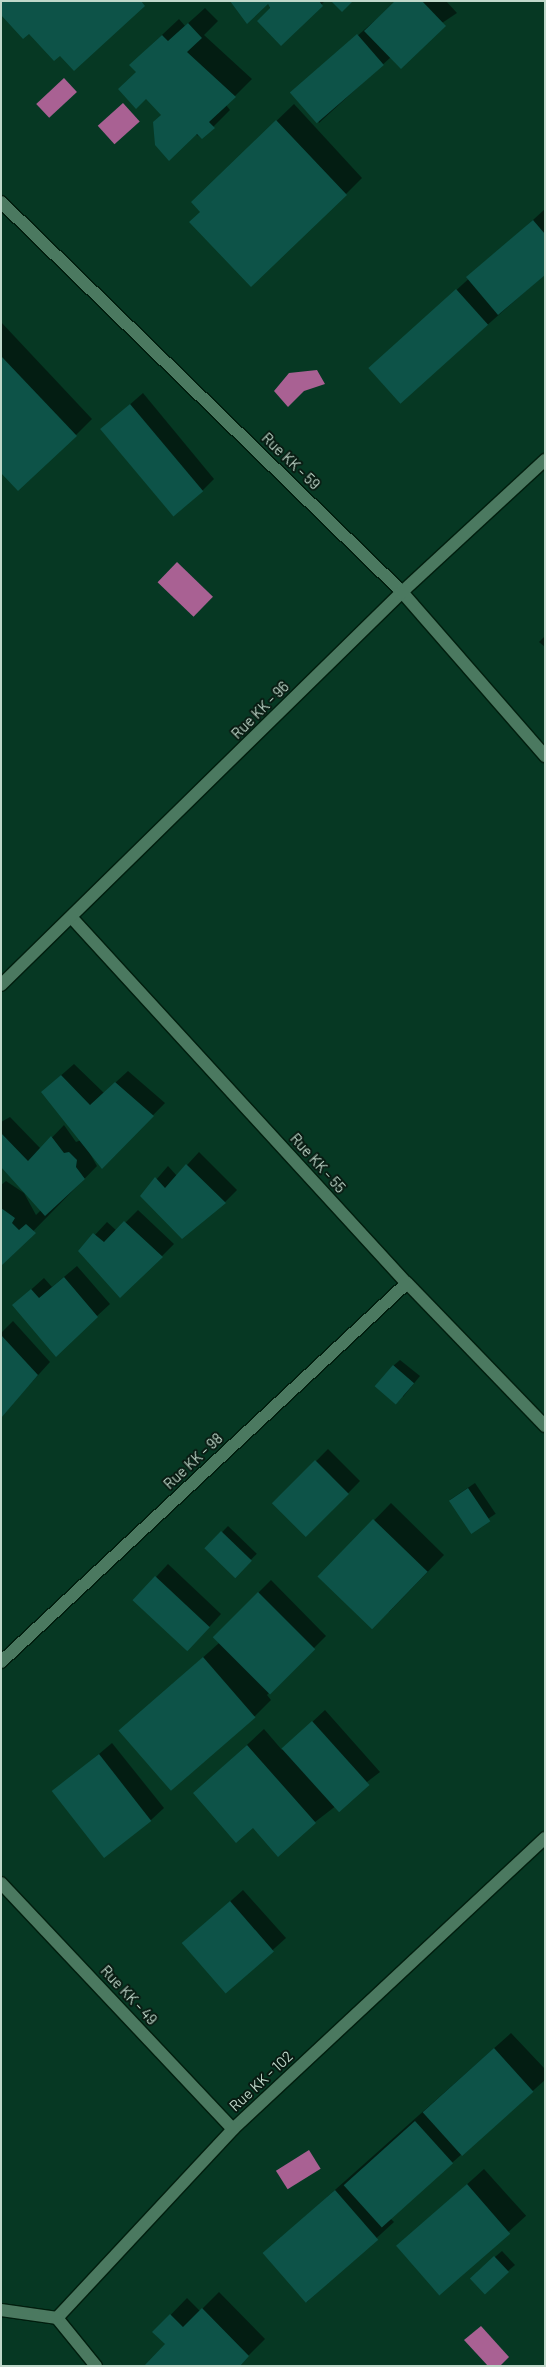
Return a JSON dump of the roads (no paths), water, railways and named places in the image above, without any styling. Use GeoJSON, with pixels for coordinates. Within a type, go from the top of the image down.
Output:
{"type":"FeatureCollection","features":[{"type":"Feature","properties":{"kind":"street","name":"Rue KK - 59"},"geometry":{"type":"LineString","coordinates":[[4,211],[402,592],[545,756]]}},
{"type":"Feature","properties":{"kind":"street","name":"Rue KK - 96"},"geometry":{"type":"LineString","coordinates":[[1,986],[402,592],[545,460]]}},
{"type":"Feature","properties":{"kind":"street","name":"Rue KK - 55"},"geometry":{"type":"LineString","coordinates":[[72,918],[407,1284],[545,1426]]}},
{"type":"Feature","properties":{"kind":"street","name":"Rue KK - 98"},"geometry":{"type":"LineString","coordinates":[[1,1662],[407,1284]]}},
{"type":"Feature","properties":{"kind":"street","name":"Rue KK - 102"},"geometry":{"type":"LineString","coordinates":[[57,2318],[233,2130],[545,1838]]}},
{"type":"Feature","properties":{"kind":"street","name":"Rue KK - 49"},"geometry":{"type":"LineString","coordinates":[[1,1883],[233,2130]]}},
{"type":"Feature","properties":{"kind":"street"},"geometry":{"type":"LineString","coordinates":[[1,2310],[57,2318],[96,2366]]}}]}
